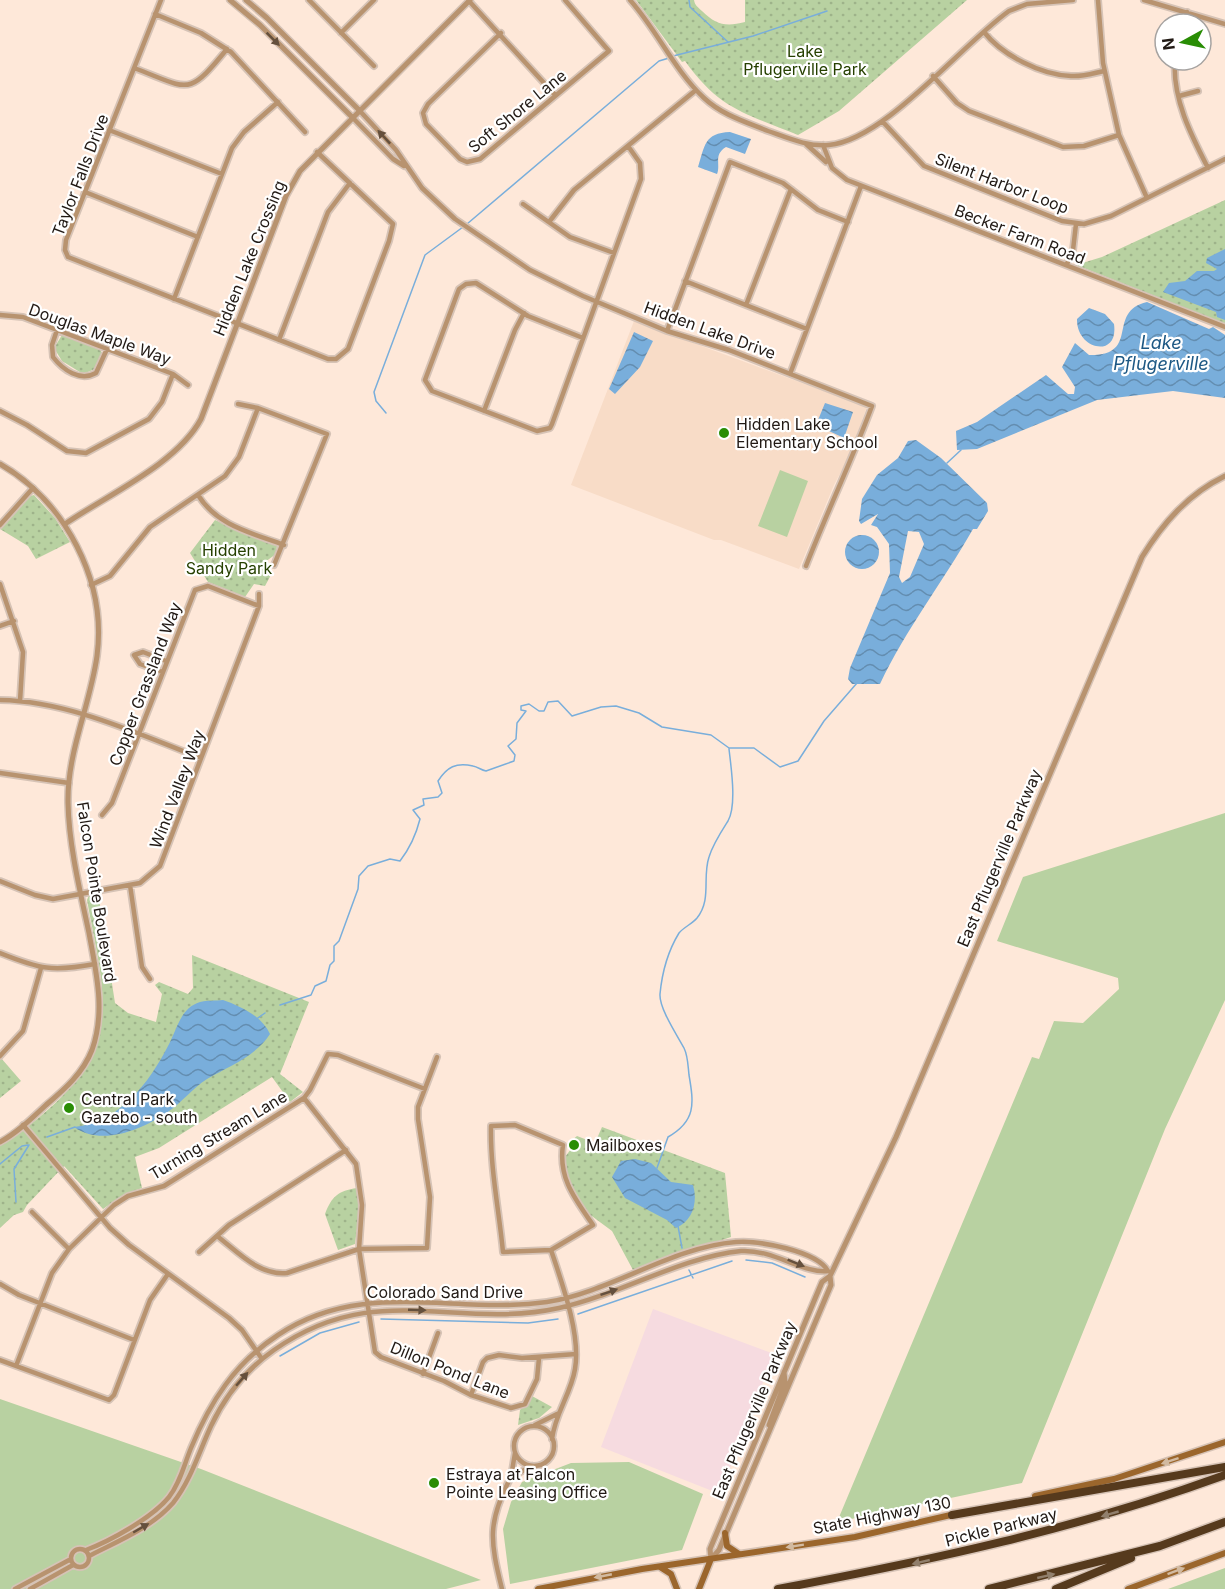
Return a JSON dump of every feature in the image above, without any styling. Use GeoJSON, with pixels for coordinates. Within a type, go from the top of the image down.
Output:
{"type":"FeatureCollection","features":[{"type":"Feature","properties":{"kind":"highway"},"geometry":{"type":"LineString","coordinates":[[952,1515],[1225,1467]]}},
{"type":"Feature","properties":{"kind":"highway","name":"Pickle Parkway"},"geometry":{"type":"LineString","coordinates":[[778,1589],[916,1563],[1046,1533],[1153,1501],[1225,1475]]}},
{"type":"Feature","properties":{"kind":"highway"},"geometry":{"type":"LineString","coordinates":[[1056,1589],[1225,1522]]}},
{"type":"Feature","properties":{"kind":"highway"},"geometry":{"type":"LineString","coordinates":[[989,1589],[1160,1546]]}},
{"type":"Feature","properties":{"kind":"main road","name":"State Highway 130"},"geometry":{"type":"LineString","coordinates":[[538,1589],[659,1566],[855,1537],[1114,1479],[1225,1443]]}},
{"type":"Feature","properties":{"kind":"main road"},"geometry":{"type":"LineString","coordinates":[[725,1533],[727,1546],[740,1554]]}},
{"type":"Feature","properties":{"kind":"main road"},"geometry":{"type":"LineString","coordinates":[[1128,1589],[1225,1553]]}},
{"type":"Feature","properties":{"kind":"main road","name":"East Pflugerville Parkway"},"geometry":{"type":"LineString","coordinates":[[699,1589],[711,1559]]}},
{"type":"Feature","properties":{"kind":"main road"},"geometry":{"type":"LineString","coordinates":[[659,1566],[670,1574],[677,1589]]}},
{"type":"Feature","properties":{"kind":"street","name":"Taylor Falls Drive"},"geometry":{"type":"LineString","coordinates":[[161,0],[66,240],[65,250],[68,257],[328,359],[336,359],[348,349],[393,229],[389,218],[317,152]]}},
{"type":"Feature","properties":{"kind":"street","name":"Hidden Lake Drive"},"geometry":{"type":"LineString","coordinates":[[230,0],[260,25],[393,159],[406,168]]}},
{"type":"Feature","properties":{"kind":"street","name":"Hidden Lake Drive"},"geometry":{"type":"LineString","coordinates":[[246,0],[267,18],[396,150],[406,168],[433,198],[482,239],[538,274],[596,302],[667,331],[708,342],[872,406],[851,463],[836,490],[806,566]]}},
{"type":"Feature","properties":{"kind":"street"},"geometry":{"type":"LineString","coordinates":[[309,0],[374,66]]}},
{"type":"Feature","properties":{"kind":"street"},"geometry":{"type":"LineString","coordinates":[[341,33],[374,0]]}},
{"type":"Feature","properties":{"kind":"street"},"geometry":{"type":"LineString","coordinates":[[470,0],[555,95]]}},
{"type":"Feature","properties":{"kind":"street","name":"Hidden Lake Crossing"},"geometry":{"type":"LineString","coordinates":[[65,524],[166,458],[192,436],[286,196],[300,171],[358,110],[470,0]]}},
{"type":"Feature","properties":{"kind":"street"},"geometry":{"type":"LineString","coordinates":[[630,0],[696,90],[714,106],[733,117],[805,143],[823,145],[853,140],[883,122],[1009,10],[1027,4],[1073,0]]}},
{"type":"Feature","properties":{"kind":"street"},"geometry":{"type":"LineString","coordinates":[[1098,0],[1104,71],[1119,135],[1148,198]]}},
{"type":"Feature","properties":{"kind":"street"},"geometry":{"type":"LineString","coordinates":[[1144,0],[1187,12]]}},
{"type":"Feature","properties":{"kind":"street","name":"Soft Shore Lane"},"geometry":{"type":"LineString","coordinates":[[501,33],[425,108],[423,117],[426,124],[460,159],[473,163],[609,51],[567,1]]}},
{"type":"Feature","properties":{"kind":"street"},"geometry":{"type":"LineString","coordinates":[[155,14],[201,33],[227,49],[248,67],[305,132]]}},
{"type":"Feature","properties":{"kind":"street"},"geometry":{"type":"LineString","coordinates":[[984,32],[1008,55],[1056,74],[1083,76],[1104,71]]}},
{"type":"Feature","properties":{"kind":"street"},"geometry":{"type":"LineString","coordinates":[[134,68],[178,85],[191,85],[203,78],[227,49]]}},
{"type":"Feature","properties":{"kind":"street"},"geometry":{"type":"LineString","coordinates":[[1176,72],[1179,96],[1186,123],[1208,168]]}},
{"type":"Feature","properties":{"kind":"street"},"geometry":{"type":"LineString","coordinates":[[933,76],[957,103],[969,111],[1055,145],[1084,146],[1119,135]]}},
{"type":"Feature","properties":{"kind":"street"},"geometry":{"type":"LineString","coordinates":[[549,222],[574,190],[696,90]]}},
{"type":"Feature","properties":{"kind":"street"},"geometry":{"type":"LineString","coordinates":[[1179,96],[1198,91]]}},
{"type":"Feature","properties":{"kind":"street"},"geometry":{"type":"LineString","coordinates":[[174,299],[222,174],[240,136],[278,102]]}},
{"type":"Feature","properties":{"kind":"street","name":"Silent Harbor Loop"},"geometry":{"type":"LineString","coordinates":[[883,122],[924,166],[1049,216],[1076,224],[1111,216],[1225,159]]}},
{"type":"Feature","properties":{"kind":"street"},"geometry":{"type":"LineString","coordinates":[[109,130],[222,174]]}},
{"type":"Feature","properties":{"kind":"street","name":"Becker Farm Road"},"geometry":{"type":"LineString","coordinates":[[805,143],[847,180],[1225,327]]}},
{"type":"Feature","properties":{"kind":"street"},"geometry":{"type":"LineString","coordinates":[[823,145],[832,168]]}},
{"type":"Feature","properties":{"kind":"street"},"geometry":{"type":"LineString","coordinates":[[583,338],[524,313],[476,282],[466,284],[459,290],[425,380],[432,391],[484,411],[537,431],[550,428],[614,254],[641,179],[640,163],[628,146]]}},
{"type":"Feature","properties":{"kind":"street"},"geometry":{"type":"LineString","coordinates":[[667,331],[730,162],[783,183],[818,210],[848,222]]}},
{"type":"Feature","properties":{"kind":"street"},"geometry":{"type":"LineString","coordinates":[[279,340],[328,212],[350,183]]}},
{"type":"Feature","properties":{"kind":"street"},"geometry":{"type":"LineString","coordinates":[[790,374],[861,186]]}},
{"type":"Feature","properties":{"kind":"street"},"geometry":{"type":"LineString","coordinates":[[746,305],[791,189]]}},
{"type":"Feature","properties":{"kind":"street"},"geometry":{"type":"LineString","coordinates":[[85,192],[198,237]]}},
{"type":"Feature","properties":{"kind":"street"},"geometry":{"type":"LineString","coordinates":[[523,204],[584,244],[614,254]]}},
{"type":"Feature","properties":{"kind":"street"},"geometry":{"type":"LineString","coordinates":[[1067,264],[1073,250],[1076,224]]}},
{"type":"Feature","properties":{"kind":"street"},"geometry":{"type":"LineString","coordinates":[[685,281],[807,328]]}},
{"type":"Feature","properties":{"kind":"street"},"geometry":{"type":"LineString","coordinates":[[484,411],[515,330],[524,313]]}},
{"type":"Feature","properties":{"kind":"street","name":"Douglas Maple Way"},"geometry":{"type":"LineString","coordinates":[[0,315],[13,314],[57,330],[173,374],[188,385]]}},
{"type":"Feature","properties":{"kind":"street"},"geometry":{"type":"LineString","coordinates":[[57,330],[52,345],[53,357],[77,376],[85,377],[96,373],[107,349]]}},
{"type":"Feature","properties":{"kind":"street"},"geometry":{"type":"LineString","coordinates":[[0,411],[27,425],[67,452],[86,453],[149,418],[162,402],[173,374]]}},
{"type":"Feature","properties":{"kind":"street"},"geometry":{"type":"LineString","coordinates":[[238,404],[258,408],[327,434],[274,565]]}},
{"type":"Feature","properties":{"kind":"street"},"geometry":{"type":"LineString","coordinates":[[91,585],[110,576],[150,527],[198,495],[233,467],[258,408]]}},
{"type":"Feature","properties":{"kind":"street","name":"Falcon Pointe Boulevard"},"geometry":{"type":"LineString","coordinates":[[0,464],[33,488],[65,524],[84,562],[91,585],[98,638],[94,674],[72,759],[69,783],[70,823],[95,964],[100,1009],[92,1050],[68,1086],[24,1125],[0,1142]]}},
{"type":"Feature","properties":{"kind":"street","name":"East Pflugerville Parkway"},"geometry":{"type":"LineString","coordinates":[[711,1559],[710,1549],[822,1282],[830,1273],[896,1137],[1142,557],[1155,536],[1179,508],[1203,489],[1225,476]]}},
{"type":"Feature","properties":{"kind":"street"},"geometry":{"type":"LineString","coordinates":[[1,523],[33,488]]}},
{"type":"Feature","properties":{"kind":"street"},"geometry":{"type":"LineString","coordinates":[[198,495],[205,507],[225,522],[284,545]]}},
{"type":"Feature","properties":{"kind":"street"},"geometry":{"type":"LineString","coordinates":[[0,584],[23,652],[20,701]]}},
{"type":"Feature","properties":{"kind":"street","name":"Copper Grassland Way"},"geometry":{"type":"LineString","coordinates":[[102,815],[112,803],[195,590],[208,586],[259,606]]}},
{"type":"Feature","properties":{"kind":"street","name":"Wind Valley Way"},"geometry":{"type":"LineString","coordinates":[[0,881],[45,898],[130,885],[148,878],[160,866],[259,606],[258,594]]}},
{"type":"Feature","properties":{"kind":"street"},"geometry":{"type":"LineString","coordinates":[[0,626],[14,621]]}},
{"type":"Feature","properties":{"kind":"street"},"geometry":{"type":"LineString","coordinates":[[162,672],[140,664],[134,655],[143,652],[166,661]]}},
{"type":"Feature","properties":{"kind":"street"},"geometry":{"type":"LineString","coordinates":[[0,700],[20,701],[83,716],[201,758]]}},
{"type":"Feature","properties":{"kind":"street"},"geometry":{"type":"LineString","coordinates":[[0,773],[69,783]]}},
{"type":"Feature","properties":{"kind":"street"},"geometry":{"type":"LineString","coordinates":[[130,885],[141,968],[150,979]]}},
{"type":"Feature","properties":{"kind":"street"},"geometry":{"type":"LineString","coordinates":[[0,953],[41,968],[64,970],[95,964]]}},
{"type":"Feature","properties":{"kind":"street"},"geometry":{"type":"LineString","coordinates":[[0,1056],[24,1030],[41,968]]}},
{"type":"Feature","properties":{"kind":"street","name":"Turning Stream Lane"},"geometry":{"type":"LineString","coordinates":[[16,1366],[52,1273],[69,1249],[128,1196],[164,1186],[304,1098],[328,1054],[338,1055],[424,1089]]}},
{"type":"Feature","properties":{"kind":"street"},"geometry":{"type":"LineString","coordinates":[[217,1236],[259,1269],[275,1275],[359,1249],[427,1248],[430,1197],[417,1119],[424,1089],[437,1057]]}},
{"type":"Feature","properties":{"kind":"street","name":"Dillon Pond Lane"},"geometry":{"type":"LineString","coordinates":[[304,1098],[356,1164],[360,1184],[359,1249],[375,1352],[381,1357],[471,1395],[518,1408],[525,1404],[537,1379],[538,1358]]}},
{"type":"Feature","properties":{"kind":"street"},"geometry":{"type":"LineString","coordinates":[[24,1125],[101,1218],[129,1245],[229,1318],[262,1359]]}},
{"type":"Feature","properties":{"kind":"street"},"geometry":{"type":"LineString","coordinates":[[515,1125],[563,1145],[561,1160],[566,1184],[593,1225],[551,1250],[503,1252],[498,1197],[490,1154],[491,1126],[515,1125]]}},
{"type":"Feature","properties":{"kind":"street"},"geometry":{"type":"LineString","coordinates":[[198,1252],[243,1215],[346,1150]]}},
{"type":"Feature","properties":{"kind":"street"},"geometry":{"type":"LineString","coordinates":[[32,1212],[69,1249]]}},
{"type":"Feature","properties":{"kind":"street","name":"Colorado Sand Drive"},"geometry":{"type":"LineString","coordinates":[[830,1273],[818,1272],[781,1257],[760,1252],[728,1253],[567,1306],[521,1313],[368,1311],[332,1319],[312,1327],[262,1359],[233,1390],[218,1413],[198,1460],[174,1501],[161,1510],[86,1551],[77,1549],[72,1562],[85,1566],[89,1556],[137,1531],[161,1510],[184,1471],[204,1418],[219,1392],[256,1350],[279,1334],[314,1316],[367,1302],[508,1305],[565,1298],[697,1251],[737,1241],[785,1248],[822,1262],[830,1273]]}},
{"type":"Feature","properties":{"kind":"street"},"geometry":{"type":"LineString","coordinates":[[511,1477],[549,1458],[552,1452],[557,1414],[569,1392],[576,1353],[567,1306],[551,1250]]}},
{"type":"Feature","properties":{"kind":"street","name":"East Pflugerville Parkway"},"geometry":{"type":"LineString","coordinates":[[711,1559],[719,1550],[831,1285],[830,1273]]}},
{"type":"Feature","properties":{"kind":"street"},"geometry":{"type":"LineString","coordinates":[[0,1360],[109,1400],[114,1395],[150,1300],[168,1274]]}},
{"type":"Feature","properties":{"kind":"street"},"geometry":{"type":"LineString","coordinates":[[0,1284],[40,1303],[135,1340]]}},
{"type":"Feature","properties":{"kind":"street"},"geometry":{"type":"LineString","coordinates":[[423,1374],[438,1333]]}},
{"type":"Feature","properties":{"kind":"street"},"geometry":{"type":"LineString","coordinates":[[471,1395],[483,1362],[487,1358],[498,1355],[538,1358],[576,1353]]}},
{"type":"Feature","properties":{"kind":"street"},"geometry":{"type":"LineString","coordinates":[[767,1435],[770,1417],[785,1382],[784,1372]]}},
{"type":"Feature","properties":{"kind":"street"},"geometry":{"type":"LineString","coordinates":[[502,1589],[492,1546],[493,1524],[497,1504],[511,1477],[517,1435],[557,1414]]}},
{"type":"Feature","properties":{"kind":"street"},"geometry":{"type":"LineString","coordinates":[[533,1426],[545,1429],[552,1439]]}},
{"type":"Feature","properties":{"kind":"street"},"geometry":{"type":"LineString","coordinates":[[515,1453],[522,1462],[534,1466]]}},
{"type":"Feature","properties":{"kind":"street"},"geometry":{"type":"LineString","coordinates":[[86,1551],[89,1556]]}},
{"type":"Feature","properties":{"kind":"street"},"geometry":{"type":"LineString","coordinates":[[15,1589],[72,1562]]}},
{"type":"Feature","properties":{"kind":"street"},"geometry":{"type":"LineString","coordinates":[[30,1589],[72,1562]]}},
{"type":"Feature","properties":{"kind":"shaded area","name":"Hidden Lake Elementary School"},"geometry":{"type":"Polygon","coordinates":[[[634,321],[867,407],[848,459],[834,485],[799,569],[721,540],[714,540],[571,485],[634,321]]]}},
{"type":"Feature","properties":{"kind":"shaded area"},"geometry":{"type":"Polygon","coordinates":[[[653,1309],[774,1354],[720,1494],[601,1447],[653,1309]]]}},
{"type":"Feature","properties":{"kind":"green space","name":"Lake Pflugerville Park"},"geometry":{"type":"Polygon","coordinates":[[[636,0],[694,0],[695,4],[712,19],[722,24],[732,24],[745,22],[745,0],[967,0],[839,111],[798,135],[748,115],[710,90],[685,61],[682,62],[636,0]]]}},
{"type":"Feature","properties":{"kind":"green space"},"geometry":{"type":"Polygon","coordinates":[[[1225,200],[1225,324],[1076,265],[1102,257],[1225,200]]]}},
{"type":"Feature","properties":{"kind":"green space"},"geometry":{"type":"Polygon","coordinates":[[[62,335],[100,349],[102,353],[95,369],[83,374],[62,361],[54,348],[62,335]]]}},
{"type":"Feature","properties":{"kind":"green space"},"geometry":{"type":"Polygon","coordinates":[[[780,470],[808,481],[787,537],[758,526],[780,470]]]}},
{"type":"Feature","properties":{"kind":"green space"},"geometry":{"type":"Polygon","coordinates":[[[34,495],[55,518],[70,542],[36,559],[28,546],[0,529],[30,496],[34,495]]]}},
{"type":"Feature","properties":{"kind":"green space","name":"Hidden Sandy Park"},"geometry":{"type":"Polygon","coordinates":[[[215,520],[277,546],[276,554],[265,562],[266,569],[272,573],[265,586],[254,584],[245,597],[208,582],[190,553],[215,520]]]}},
{"type":"Feature","properties":{"kind":"green space"},"geometry":{"type":"Polygon","coordinates":[[[1225,813],[1225,1000],[1165,1129],[1022,1483],[837,1522],[1032,1057],[1039,1059],[1054,1021],[1083,1023],[1119,989],[1118,978],[997,941],[1023,877],[1225,813]]]}},
{"type":"Feature","properties":{"kind":"green space"},"geometry":{"type":"Polygon","coordinates":[[[98,893],[115,1003],[128,1013],[156,1022],[162,994],[155,985],[159,982],[188,994],[193,988],[192,955],[309,1002],[280,1074],[303,1092],[290,1102],[272,1077],[159,1148],[135,1157],[142,1188],[123,1195],[103,1209],[64,1166],[23,1212],[14,1215],[0,1228],[0,1145],[51,1107],[74,1083],[90,1059],[99,1035],[102,985],[87,900],[89,895],[98,893]]]}},
{"type":"Feature","properties":{"kind":"green space"},"geometry":{"type":"Polygon","coordinates":[[[0,1059],[21,1081],[0,1098],[0,1059]]]}},
{"type":"Feature","properties":{"kind":"green space"},"geometry":{"type":"Polygon","coordinates":[[[602,1127],[725,1173],[731,1237],[633,1270],[612,1231],[589,1214],[573,1189],[567,1172],[565,1157],[571,1149],[571,1141],[577,1136],[595,1143],[602,1127]]]}},
{"type":"Feature","properties":{"kind":"green space"},"geometry":{"type":"Polygon","coordinates":[[[357,1188],[360,1205],[355,1244],[338,1250],[325,1214],[336,1195],[357,1188]]]}},
{"type":"Feature","properties":{"kind":"green space"},"geometry":{"type":"Polygon","coordinates":[[[532,1396],[552,1407],[539,1418],[518,1425],[520,1410],[532,1396]]]}},
{"type":"Feature","properties":{"kind":"green space"},"geometry":{"type":"Polygon","coordinates":[[[0,1399],[201,1469],[481,1580],[446,1589],[0,1589],[0,1399]]]}},
{"type":"Feature","properties":{"kind":"green space"},"geometry":{"type":"Polygon","coordinates":[[[629,1462],[703,1494],[682,1550],[510,1584],[503,1529],[511,1502],[522,1482],[571,1463],[629,1462]]]}},
{"type":"Feature","properties":{"kind":"green space"},"geometry":{"type":"Polygon","coordinates":[[[1225,1568],[1225,1589],[1168,1589],[1225,1568]]]}},
{"type":"Feature","properties":{"kind":"water"},"geometry":{"type":"Polygon","coordinates":[[[730,132],[751,139],[745,154],[726,147],[718,156],[717,174],[698,167],[704,147],[710,138],[730,132]]]}},
{"type":"Feature","properties":{"kind":"water","name":"Lake Pflugerville"},"geometry":{"type":"Polygon","coordinates":[[[1225,249],[1225,320],[1217,317],[1216,312],[1163,292],[1169,283],[1185,281],[1197,271],[1217,269],[1206,263],[1207,258],[1225,249]]]}},
{"type":"Feature","properties":{"kind":"water","name":"Lake Pflugerville"},"geometry":{"type":"Polygon","coordinates":[[[1147,302],[1209,329],[1213,327],[1225,335],[1225,398],[1173,391],[1097,400],[977,449],[957,450],[956,431],[977,422],[1046,375],[1068,394],[1074,394],[1075,387],[1062,367],[1075,343],[1089,355],[1115,349],[1120,341],[1128,315],[1135,307],[1147,302]]]}},
{"type":"Feature","properties":{"kind":"water"},"geometry":{"type":"Polygon","coordinates":[[[1089,308],[1105,314],[1114,324],[1114,335],[1104,346],[1090,343],[1083,338],[1079,330],[1077,319],[1089,308]]]}},
{"type":"Feature","properties":{"kind":"water"},"geometry":{"type":"Polygon","coordinates":[[[634,332],[653,341],[640,367],[615,394],[609,389],[634,332]]]}},
{"type":"Feature","properties":{"kind":"water"},"geometry":{"type":"Polygon","coordinates":[[[825,403],[853,412],[844,438],[816,425],[825,403]]]}},
{"type":"Feature","properties":{"kind":"water"},"geometry":{"type":"Polygon","coordinates":[[[916,440],[941,458],[987,503],[988,511],[977,529],[973,529],[913,625],[880,684],[852,684],[848,679],[850,668],[890,573],[889,544],[877,527],[871,525],[878,514],[861,524],[859,521],[862,499],[877,475],[898,458],[908,441],[916,440]],[[908,531],[899,577],[902,583],[910,577],[924,544],[919,532],[908,531]]]}},
{"type":"Feature","properties":{"kind":"water"},"geometry":{"type":"Polygon","coordinates":[[[862,535],[874,540],[879,552],[874,564],[862,569],[850,564],[845,552],[850,540],[862,535]]]}},
{"type":"Feature","properties":{"kind":"water"},"geometry":{"type":"Polygon","coordinates":[[[223,1000],[250,1012],[262,1022],[270,1034],[257,1049],[207,1079],[168,1112],[147,1124],[109,1136],[85,1133],[74,1127],[105,1118],[131,1099],[152,1074],[183,1014],[188,1009],[200,1002],[223,1000]]]}},
{"type":"Feature","properties":{"kind":"water"},"geometry":{"type":"Polygon","coordinates":[[[635,1159],[651,1163],[671,1182],[693,1185],[695,1198],[693,1210],[682,1225],[676,1228],[667,1220],[625,1198],[612,1177],[621,1161],[635,1159]]]}},
{"type":"Feature","properties":{"kind":"waterway"},"geometry":{"type":"LineString","coordinates":[[689,0],[690,7],[728,42]]}},
{"type":"Feature","properties":{"kind":"waterway"},"geometry":{"type":"LineString","coordinates":[[673,56],[753,36],[827,11]]}},
{"type":"Feature","properties":{"kind":"waterway"},"geometry":{"type":"LineString","coordinates":[[467,224],[659,61],[669,58]]}},
{"type":"Feature","properties":{"kind":"waterway"},"geometry":{"type":"LineString","coordinates":[[386,413],[376,401],[374,392],[425,255],[463,227]]}},
{"type":"Feature","properties":{"kind":"waterway"},"geometry":{"type":"LineString","coordinates":[[947,463],[961,450]]}},
{"type":"Feature","properties":{"kind":"waterway"},"geometry":{"type":"LineString","coordinates":[[280,1005],[311,995],[315,986],[326,981],[330,965],[334,961],[334,946],[339,941],[358,889],[359,876],[368,866],[390,859],[400,861],[412,841],[420,819],[413,810],[424,805],[423,799],[438,797],[442,793],[438,781],[445,772],[457,765],[475,766],[486,771],[514,761],[515,755],[508,746],[516,739],[517,723],[526,711],[521,710],[521,706],[529,704],[539,711],[544,711],[548,702],[558,701],[572,716],[601,707],[616,706],[639,713],[662,727],[711,735],[729,748],[754,748],[780,767],[798,761],[824,721],[857,683]]}},
{"type":"Feature","properties":{"kind":"waterway"},"geometry":{"type":"LineString","coordinates":[[657,1168],[668,1137],[684,1125],[692,1103],[686,1054],[660,1000],[662,978],[679,933],[702,911],[706,896],[709,857],[731,814],[733,786],[729,749]]}},
{"type":"Feature","properties":{"kind":"waterway"},"geometry":{"type":"LineString","coordinates":[[255,1020],[265,1013]]}},
{"type":"Feature","properties":{"kind":"waterway"},"geometry":{"type":"LineString","coordinates":[[47,1137],[75,1127]]}},
{"type":"Feature","properties":{"kind":"waterway"},"geometry":{"type":"LineString","coordinates":[[0,1164],[22,1146],[28,1145]]}},
{"type":"Feature","properties":{"kind":"waterway"},"geometry":{"type":"LineString","coordinates":[[16,1202],[14,1169],[29,1145]]}},
{"type":"Feature","properties":{"kind":"waterway"},"geometry":{"type":"LineString","coordinates":[[678,1226],[682,1248]]}},
{"type":"Feature","properties":{"kind":"waterway"},"geometry":{"type":"LineString","coordinates":[[746,1260],[772,1263],[805,1277]]}},
{"type":"Feature","properties":{"kind":"waterway"},"geometry":{"type":"LineString","coordinates":[[578,1314],[732,1261]]}},
{"type":"Feature","properties":{"kind":"waterway"},"geometry":{"type":"LineString","coordinates":[[689,1270],[693,1278]]}},
{"type":"Feature","properties":{"kind":"waterway"},"geometry":{"type":"LineString","coordinates":[[381,1319],[528,1323],[558,1319]]}},
{"type":"Feature","properties":{"kind":"waterway"},"geometry":{"type":"LineString","coordinates":[[280,1356],[320,1333],[359,1322]]}},
{"type":"Feature","properties":{"kind":"place","name":"Hidden Lake Elementary School"},"geometry":{"type":"Point","coordinates":[724,433]}},
{"type":"Feature","properties":{"kind":"place","name":"Central Park Gazebo - south"},"geometry":{"type":"Point","coordinates":[69,1108]}},
{"type":"Feature","properties":{"kind":"place","name":"Mailboxes"},"geometry":{"type":"Point","coordinates":[574,1145]}},
{"type":"Feature","properties":{"kind":"place","name":"Estraya at Falcon Pointe Leasing Office"},"geometry":{"type":"Point","coordinates":[434,1483]}}]}
